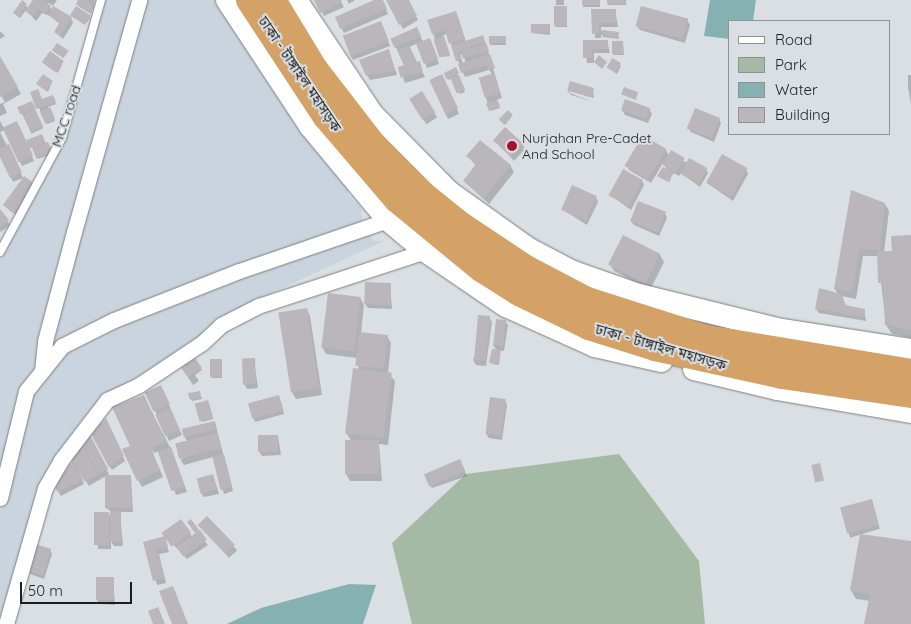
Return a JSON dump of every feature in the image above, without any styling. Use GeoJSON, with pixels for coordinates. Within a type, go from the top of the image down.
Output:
{"type":"FeatureCollection","features":[{"type":"Feature","properties":{"kind":"highway","name":"ঢাকা - টাঙ্গাইল মহাসড়ক"},"geometry":{"type":"LineString","coordinates":[[250,0],[326,117],[397,200],[481,269],[519,293],[589,327],[655,348],[782,376],[911,395]]}},
{"type":"Feature","properties":{"kind":"highway","name":"ঢাকা - টাঙ্গাইল মহাসড়ক"},"geometry":{"type":"LineString","coordinates":[[273,0],[316,70],[373,144],[425,196],[460,224],[526,268],[587,300],[706,338],[911,372]]}},
{"type":"Feature","properties":{"kind":"main road"},"geometry":{"type":"LineString","coordinates":[[227,0],[310,126],[388,220],[425,251],[506,306],[595,346],[777,389],[911,412]]}},
{"type":"Feature","properties":{"kind":"main road"},"geometry":{"type":"LineString","coordinates":[[296,0],[372,114],[449,192],[529,249],[573,272],[639,295],[777,329],[911,350]]}},
{"type":"Feature","properties":{"kind":"street"},"geometry":{"type":"LineString","coordinates":[[42,372],[50,322],[139,0]]}},
{"type":"Feature","properties":{"kind":"street"},"geometry":{"type":"LineString","coordinates":[[0,498],[26,391],[62,346],[114,320],[239,270],[388,220]]}},
{"type":"Feature","properties":{"kind":"street"},"geometry":{"type":"LineString","coordinates":[[6,624],[45,488],[71,445],[107,400],[139,385],[202,343],[221,325],[258,306],[425,251]]}},
{"type":"Feature","properties":{"kind":"lane","name":"MCC road"},"geometry":{"type":"LineString","coordinates":[[0,252],[62,138],[102,0]]}},
{"type":"Feature","properties":{"kind":"shaded area"},"geometry":{"type":"Polygon","coordinates":[[[105,0],[218,0],[349,190],[348,195],[361,208],[363,227],[374,241],[384,241],[246,305],[200,341],[104,397],[87,414],[57,457],[0,624],[0,259],[65,139],[105,0]]]}},
{"type":"Feature","properties":{"kind":"green space"},"geometry":{"type":"Polygon","coordinates":[[[619,454],[699,561],[705,624],[412,624],[392,543],[466,474],[619,454]]]}},
{"type":"Feature","properties":{"kind":"water"},"geometry":{"type":"Polygon","coordinates":[[[710,0],[756,0],[753,20],[728,20],[728,39],[704,36],[710,0]]]}},
{"type":"Feature","properties":{"kind":"water"},"geometry":{"type":"Polygon","coordinates":[[[349,584],[376,585],[363,624],[227,624],[261,608],[349,584]]]}},
{"type":"Feature","properties":{"kind":"building"},"geometry":{"type":"Polygon","coordinates":[[[22,0],[27,4],[19,17],[13,13],[22,0]]]}},
{"type":"Feature","properties":{"kind":"building"},"geometry":{"type":"Polygon","coordinates":[[[33,0],[43,0],[51,6],[45,14],[39,9],[33,17],[25,11],[33,0]]]}},
{"type":"Feature","properties":{"kind":"building"},"geometry":{"type":"Polygon","coordinates":[[[78,0],[86,0],[95,5],[90,13],[76,4],[78,0]]]}},
{"type":"Feature","properties":{"kind":"building"},"geometry":{"type":"Polygon","coordinates":[[[314,0],[341,0],[342,2],[320,13],[314,0]]]}},
{"type":"Feature","properties":{"kind":"building"},"geometry":{"type":"Polygon","coordinates":[[[374,0],[383,0],[387,9],[340,29],[335,17],[374,0]]]}},
{"type":"Feature","properties":{"kind":"building"},"geometry":{"type":"Polygon","coordinates":[[[386,0],[409,0],[417,16],[399,25],[386,0]]]}},
{"type":"Feature","properties":{"kind":"building"},"geometry":{"type":"Polygon","coordinates":[[[582,0],[600,0],[600,5],[582,5],[582,0]]]}},
{"type":"Feature","properties":{"kind":"building"},"geometry":{"type":"Polygon","coordinates":[[[607,0],[625,0],[625,4],[607,4],[607,0]]]}},
{"type":"Feature","properties":{"kind":"building"},"geometry":{"type":"Polygon","coordinates":[[[53,6],[72,17],[60,36],[54,32],[60,22],[48,15],[53,6]]]}},
{"type":"Feature","properties":{"kind":"building"},"geometry":{"type":"Polygon","coordinates":[[[76,6],[90,15],[84,24],[70,15],[76,6]]]}},
{"type":"Feature","properties":{"kind":"building"},"geometry":{"type":"Polygon","coordinates":[[[554,6],[567,6],[567,26],[554,26],[554,6]]]}},
{"type":"Feature","properties":{"kind":"building"},"geometry":{"type":"Polygon","coordinates":[[[641,6],[688,19],[683,39],[636,26],[641,6]]]}},
{"type":"Feature","properties":{"kind":"building"},"geometry":{"type":"Polygon","coordinates":[[[591,9],[616,9],[616,23],[599,23],[599,33],[592,34],[591,9]]]}},
{"type":"Feature","properties":{"kind":"building"},"geometry":{"type":"Polygon","coordinates":[[[456,11],[465,39],[449,44],[445,30],[432,34],[427,20],[456,11]]]}},
{"type":"Feature","properties":{"kind":"building"},"geometry":{"type":"Polygon","coordinates":[[[381,21],[389,42],[351,56],[343,36],[381,21]]]}},
{"type":"Feature","properties":{"kind":"building"},"geometry":{"type":"Polygon","coordinates":[[[531,24],[550,24],[550,33],[531,33],[531,24]]]}},
{"type":"Feature","properties":{"kind":"building"},"geometry":{"type":"Polygon","coordinates":[[[417,27],[421,36],[395,48],[391,39],[417,27]]]}},
{"type":"Feature","properties":{"kind":"building"},"geometry":{"type":"Polygon","coordinates":[[[602,30],[619,32],[618,38],[601,35],[602,30]]]}},
{"type":"Feature","properties":{"kind":"building"},"geometry":{"type":"Polygon","coordinates":[[[483,35],[485,42],[459,51],[462,60],[456,61],[451,46],[483,35]]]}},
{"type":"Feature","properties":{"kind":"building"},"geometry":{"type":"Polygon","coordinates":[[[444,36],[450,54],[439,57],[434,39],[444,36]]]}},
{"type":"Feature","properties":{"kind":"building"},"geometry":{"type":"Polygon","coordinates":[[[489,36],[506,36],[506,43],[489,43],[489,36]]]}},
{"type":"Feature","properties":{"kind":"building"},"geometry":{"type":"Polygon","coordinates":[[[430,38],[438,59],[424,64],[416,43],[430,38]]]}},
{"type":"Feature","properties":{"kind":"building"},"geometry":{"type":"Polygon","coordinates":[[[583,40],[608,40],[608,49],[592,49],[593,58],[583,58],[583,40]]]}},
{"type":"Feature","properties":{"kind":"building"},"geometry":{"type":"Polygon","coordinates":[[[612,41],[623,41],[623,54],[612,54],[612,41]]]}},
{"type":"Feature","properties":{"kind":"building"},"geometry":{"type":"Polygon","coordinates":[[[57,43],[69,51],[64,58],[52,50],[57,43]]]}},
{"type":"Feature","properties":{"kind":"building"},"geometry":{"type":"Polygon","coordinates":[[[487,44],[489,52],[463,58],[461,51],[487,44]]]}},
{"type":"Feature","properties":{"kind":"building"},"geometry":{"type":"Polygon","coordinates":[[[409,45],[416,60],[404,66],[397,50],[409,45]]]}},
{"type":"Feature","properties":{"kind":"building"},"geometry":{"type":"Polygon","coordinates":[[[389,49],[395,71],[366,76],[359,60],[389,49]]]}},
{"type":"Feature","properties":{"kind":"building"},"geometry":{"type":"Polygon","coordinates":[[[50,51],[64,61],[56,72],[42,62],[50,51]]]}},
{"type":"Feature","properties":{"kind":"building"},"geometry":{"type":"Polygon","coordinates":[[[490,54],[495,68],[488,70],[487,65],[461,73],[458,64],[490,54]]]}},
{"type":"Feature","properties":{"kind":"building"},"geometry":{"type":"Polygon","coordinates":[[[599,55],[607,62],[602,69],[594,62],[599,55]]]}},
{"type":"Feature","properties":{"kind":"building"},"geometry":{"type":"Polygon","coordinates":[[[0,56],[18,87],[0,97],[0,56]]]}},
{"type":"Feature","properties":{"kind":"building"},"geometry":{"type":"Polygon","coordinates":[[[612,58],[621,63],[615,72],[607,68],[612,58]]]}},
{"type":"Feature","properties":{"kind":"building"},"geometry":{"type":"Polygon","coordinates":[[[420,61],[423,72],[401,78],[398,67],[420,61]]]}},
{"type":"Feature","properties":{"kind":"building"},"geometry":{"type":"Polygon","coordinates":[[[456,67],[459,73],[447,80],[444,73],[456,67]]]}},
{"type":"Feature","properties":{"kind":"building"},"geometry":{"type":"Polygon","coordinates":[[[494,73],[500,93],[485,98],[479,78],[494,73]]]}},
{"type":"Feature","properties":{"kind":"building"},"geometry":{"type":"Polygon","coordinates":[[[43,74],[53,81],[46,91],[36,84],[43,74]]]}},
{"type":"Feature","properties":{"kind":"building"},"geometry":{"type":"Polygon","coordinates":[[[442,74],[458,108],[445,114],[429,80],[442,74]]]}},
{"type":"Feature","properties":{"kind":"building"},"geometry":{"type":"Polygon","coordinates":[[[459,75],[465,90],[457,93],[451,78],[459,75]]]}},
{"type":"Feature","properties":{"kind":"building"},"geometry":{"type":"Polygon","coordinates":[[[570,81],[594,88],[591,98],[567,91],[570,81]]]}},
{"type":"Feature","properties":{"kind":"building"},"geometry":{"type":"Polygon","coordinates":[[[624,87],[638,92],[635,100],[621,95],[624,87]]]}},
{"type":"Feature","properties":{"kind":"building"},"geometry":{"type":"Polygon","coordinates":[[[38,89],[42,99],[53,95],[56,102],[36,109],[30,92],[38,89]]]}},
{"type":"Feature","properties":{"kind":"building"},"geometry":{"type":"Polygon","coordinates":[[[422,91],[435,112],[423,120],[409,99],[422,91]]]}},
{"type":"Feature","properties":{"kind":"building"},"geometry":{"type":"Polygon","coordinates":[[[497,99],[500,106],[489,111],[486,104],[497,99]]]}},
{"type":"Feature","properties":{"kind":"building"},"geometry":{"type":"Polygon","coordinates":[[[625,99],[650,108],[646,120],[621,110],[625,99]]]}},
{"type":"Feature","properties":{"kind":"building"},"geometry":{"type":"Polygon","coordinates":[[[32,101],[35,108],[20,115],[17,107],[32,101]]]}},
{"type":"Feature","properties":{"kind":"building"},"geometry":{"type":"Polygon","coordinates":[[[50,107],[55,119],[45,123],[40,111],[50,107]]]}},
{"type":"Feature","properties":{"kind":"building"},"geometry":{"type":"Polygon","coordinates":[[[695,108],[720,118],[712,139],[687,128],[695,108]]]}},
{"type":"Feature","properties":{"kind":"building"},"geometry":{"type":"Polygon","coordinates":[[[35,109],[43,126],[31,132],[23,114],[35,109]]]}},
{"type":"Feature","properties":{"kind":"building"},"geometry":{"type":"Polygon","coordinates":[[[508,110],[513,115],[504,124],[499,119],[508,110]]]}},
{"type":"Feature","properties":{"kind":"building"},"geometry":{"type":"Polygon","coordinates":[[[17,121],[33,155],[19,162],[2,128],[17,121]]]}},
{"type":"Feature","properties":{"kind":"building"},"geometry":{"type":"Polygon","coordinates":[[[505,127],[524,144],[512,157],[493,140],[505,127]]]}},
{"type":"Feature","properties":{"kind":"building"},"geometry":{"type":"Polygon","coordinates":[[[42,134],[45,142],[29,148],[26,140],[42,134]]]}},
{"type":"Feature","properties":{"kind":"building"},"geometry":{"type":"Polygon","coordinates":[[[643,135],[666,149],[648,180],[624,166],[643,135]]]}},
{"type":"Feature","properties":{"kind":"building"},"geometry":{"type":"Polygon","coordinates":[[[480,140],[511,165],[484,198],[463,181],[476,164],[466,156],[480,140]]]}},
{"type":"Feature","properties":{"kind":"building"},"geometry":{"type":"Polygon","coordinates":[[[48,142],[52,152],[36,159],[32,148],[48,142]]]}},
{"type":"Feature","properties":{"kind":"building"},"geometry":{"type":"Polygon","coordinates":[[[9,144],[22,173],[10,178],[0,157],[0,148],[9,144]]]}},
{"type":"Feature","properties":{"kind":"building"},"geometry":{"type":"Polygon","coordinates":[[[671,150],[685,158],[676,173],[662,165],[671,150]]]}},
{"type":"Feature","properties":{"kind":"building"},"geometry":{"type":"Polygon","coordinates":[[[722,154],[747,168],[731,197],[706,183],[722,154]]]}},
{"type":"Feature","properties":{"kind":"building"},"geometry":{"type":"Polygon","coordinates":[[[689,158],[707,168],[699,184],[680,174],[689,158]]]}},
{"type":"Feature","properties":{"kind":"building"},"geometry":{"type":"Polygon","coordinates":[[[663,167],[674,173],[668,182],[657,176],[663,167]]]}},
{"type":"Feature","properties":{"kind":"building"},"geometry":{"type":"Polygon","coordinates":[[[623,169],[643,180],[629,206],[608,195],[623,169]]]}},
{"type":"Feature","properties":{"kind":"building"},"geometry":{"type":"Polygon","coordinates":[[[24,176],[35,184],[14,213],[3,205],[24,176]]]}},
{"type":"Feature","properties":{"kind":"building"},"geometry":{"type":"Polygon","coordinates":[[[572,185],[597,196],[586,221],[561,210],[572,185]]]}},
{"type":"Feature","properties":{"kind":"building"},"geometry":{"type":"Polygon","coordinates":[[[851,190],[885,203],[880,250],[860,249],[852,292],[834,289],[851,190]]]}},
{"type":"Feature","properties":{"kind":"building"},"geometry":{"type":"Polygon","coordinates":[[[638,201],[666,212],[658,232],[630,222],[638,201]]]}},
{"type":"Feature","properties":{"kind":"building"},"geometry":{"type":"Polygon","coordinates":[[[0,209],[9,220],[0,227],[0,209]]]}},
{"type":"Feature","properties":{"kind":"building"},"geometry":{"type":"Polygon","coordinates":[[[623,235],[660,254],[645,283],[608,264],[623,235]]]}},
{"type":"Feature","properties":{"kind":"building"},"geometry":{"type":"Polygon","coordinates":[[[911,235],[911,330],[885,325],[883,283],[878,283],[877,251],[892,251],[891,236],[911,235]]]}},
{"type":"Feature","properties":{"kind":"building"},"geometry":{"type":"Polygon","coordinates":[[[365,282],[391,283],[390,305],[364,304],[365,282]]]}},
{"type":"Feature","properties":{"kind":"building"},"geometry":{"type":"Polygon","coordinates":[[[819,288],[842,294],[845,305],[865,309],[865,317],[815,309],[819,288]]]}},
{"type":"Feature","properties":{"kind":"building"},"geometry":{"type":"Polygon","coordinates":[[[328,293],[361,297],[354,352],[321,348],[328,293]]]}},
{"type":"Feature","properties":{"kind":"building"},"geometry":{"type":"Polygon","coordinates":[[[307,308],[320,388],[291,393],[278,313],[307,308]]]}},
{"type":"Feature","properties":{"kind":"building"},"geometry":{"type":"Polygon","coordinates":[[[478,315],[490,316],[486,361],[474,360],[478,315]]]}},
{"type":"Feature","properties":{"kind":"building"},"geometry":{"type":"Polygon","coordinates":[[[496,319],[506,320],[503,346],[493,345],[496,319]]]}},
{"type":"Feature","properties":{"kind":"building"},"geometry":{"type":"Polygon","coordinates":[[[359,332],[388,335],[384,369],[355,366],[359,332]]]}},
{"type":"Feature","properties":{"kind":"building"},"geometry":{"type":"Polygon","coordinates":[[[492,349],[501,350],[499,364],[489,363],[492,349]]]}},
{"type":"Feature","properties":{"kind":"building"},"geometry":{"type":"Polygon","coordinates":[[[195,358],[202,368],[188,378],[181,368],[195,358]]]}},
{"type":"Feature","properties":{"kind":"building"},"geometry":{"type":"Polygon","coordinates":[[[242,358],[255,358],[256,384],[243,384],[242,358]]]}},
{"type":"Feature","properties":{"kind":"building"},"geometry":{"type":"Polygon","coordinates":[[[210,359],[222,359],[222,377],[210,377],[210,359]]]}},
{"type":"Feature","properties":{"kind":"building"},"geometry":{"type":"Polygon","coordinates":[[[353,368],[392,373],[384,438],[345,434],[353,368]]]}},
{"type":"Feature","properties":{"kind":"building"},"geometry":{"type":"Polygon","coordinates":[[[161,385],[170,404],[154,412],[145,393],[161,385]]]}},
{"type":"Feature","properties":{"kind":"building"},"geometry":{"type":"Polygon","coordinates":[[[200,391],[201,397],[190,400],[188,393],[200,391]]]}},
{"type":"Feature","properties":{"kind":"building"},"geometry":{"type":"Polygon","coordinates":[[[144,395],[166,442],[150,449],[160,470],[137,481],[122,449],[130,446],[112,407],[144,395]]]}},
{"type":"Feature","properties":{"kind":"building"},"geometry":{"type":"Polygon","coordinates":[[[279,395],[283,410],[252,419],[248,403],[279,395]]]}},
{"type":"Feature","properties":{"kind":"building"},"geometry":{"type":"Polygon","coordinates":[[[490,397],[506,399],[501,436],[485,434],[490,397]]]}},
{"type":"Feature","properties":{"kind":"building"},"geometry":{"type":"Polygon","coordinates":[[[208,400],[213,417],[200,421],[195,404],[208,400]]]}},
{"type":"Feature","properties":{"kind":"building"},"geometry":{"type":"Polygon","coordinates":[[[170,408],[180,430],[165,436],[155,415],[170,408]]]}},
{"type":"Feature","properties":{"kind":"building"},"geometry":{"type":"Polygon","coordinates":[[[106,418],[124,456],[109,467],[91,434],[106,418]]]}},
{"type":"Feature","properties":{"kind":"building"},"geometry":{"type":"Polygon","coordinates":[[[215,421],[217,430],[184,437],[182,429],[215,421]]]}},
{"type":"Feature","properties":{"kind":"building"},"geometry":{"type":"Polygon","coordinates":[[[217,433],[221,449],[179,459],[175,443],[217,433]]]}},
{"type":"Feature","properties":{"kind":"building"},"geometry":{"type":"Polygon","coordinates":[[[90,435],[108,469],[99,474],[82,444],[90,435]]]}},
{"type":"Feature","properties":{"kind":"building"},"geometry":{"type":"Polygon","coordinates":[[[258,435],[278,435],[278,452],[258,452],[258,435]]]}},
{"type":"Feature","properties":{"kind":"building"},"geometry":{"type":"Polygon","coordinates":[[[345,440],[379,440],[379,474],[345,474],[345,440]]]}},
{"type":"Feature","properties":{"kind":"building"},"geometry":{"type":"Polygon","coordinates":[[[82,445],[98,475],[85,482],[71,459],[82,445]]]}},
{"type":"Feature","properties":{"kind":"building"},"geometry":{"type":"Polygon","coordinates":[[[171,447],[185,487],[171,491],[158,452],[171,447]]]}},
{"type":"Feature","properties":{"kind":"building"},"geometry":{"type":"Polygon","coordinates":[[[224,454],[232,487],[221,490],[212,457],[224,454]]]}},
{"type":"Feature","properties":{"kind":"building"},"geometry":{"type":"Polygon","coordinates":[[[460,459],[465,471],[429,486],[424,474],[460,459]]]}},
{"type":"Feature","properties":{"kind":"building"},"geometry":{"type":"Polygon","coordinates":[[[72,462],[83,480],[58,492],[54,486],[72,462]]]}},
{"type":"Feature","properties":{"kind":"building"},"geometry":{"type":"Polygon","coordinates":[[[820,463],[824,481],[815,483],[811,465],[820,463]]]}},
{"type":"Feature","properties":{"kind":"building"},"geometry":{"type":"Polygon","coordinates":[[[213,474],[217,489],[201,494],[197,478],[213,474]]]}},
{"type":"Feature","properties":{"kind":"building"},"geometry":{"type":"Polygon","coordinates":[[[105,475],[131,475],[131,508],[105,508],[105,475]]]}},
{"type":"Feature","properties":{"kind":"building"},"geometry":{"type":"Polygon","coordinates":[[[872,499],[879,525],[847,534],[840,508],[872,499]]]}},
{"type":"Feature","properties":{"kind":"building"},"geometry":{"type":"Polygon","coordinates":[[[110,511],[121,511],[121,542],[110,542],[110,511]]]}},
{"type":"Feature","properties":{"kind":"building"},"geometry":{"type":"Polygon","coordinates":[[[94,512],[109,512],[109,545],[94,545],[94,512]]]}},
{"type":"Feature","properties":{"kind":"building"},"geometry":{"type":"Polygon","coordinates":[[[207,516],[235,545],[225,554],[198,525],[207,516]]]}},
{"type":"Feature","properties":{"kind":"building"},"geometry":{"type":"Polygon","coordinates":[[[181,519],[191,533],[172,547],[162,533],[181,519]]]}},
{"type":"Feature","properties":{"kind":"building"},"geometry":{"type":"Polygon","coordinates":[[[191,519],[199,530],[195,533],[187,522],[191,519]]]}},
{"type":"Feature","properties":{"kind":"building"},"geometry":{"type":"Polygon","coordinates":[[[200,530],[207,540],[183,556],[176,547],[200,530]]]}},
{"type":"Feature","properties":{"kind":"building"},"geometry":{"type":"Polygon","coordinates":[[[860,534],[911,541],[911,624],[864,624],[870,594],[850,590],[860,534]]]}},
{"type":"Feature","properties":{"kind":"building"},"geometry":{"type":"Polygon","coordinates":[[[165,536],[168,547],[157,550],[165,578],[153,581],[143,542],[165,536]]]}},
{"type":"Feature","properties":{"kind":"building"},"geometry":{"type":"Polygon","coordinates":[[[35,544],[51,549],[43,576],[27,571],[35,544]]]}},
{"type":"Feature","properties":{"kind":"building"},"geometry":{"type":"Polygon","coordinates":[[[96,577],[114,577],[114,600],[96,600],[96,577]]]}},
{"type":"Feature","properties":{"kind":"building"},"geometry":{"type":"Polygon","coordinates":[[[173,586],[188,624],[172,624],[159,591],[173,586]]]}},
{"type":"Feature","properties":{"kind":"building"},"geometry":{"type":"Polygon","coordinates":[[[158,607],[165,624],[153,624],[148,611],[158,607]]]}},
{"type":"Feature","properties":{"kind":"place","name":"Nurjahan Pre-Cadet And School"},"geometry":{"type":"Point","coordinates":[512,146]}}]}
